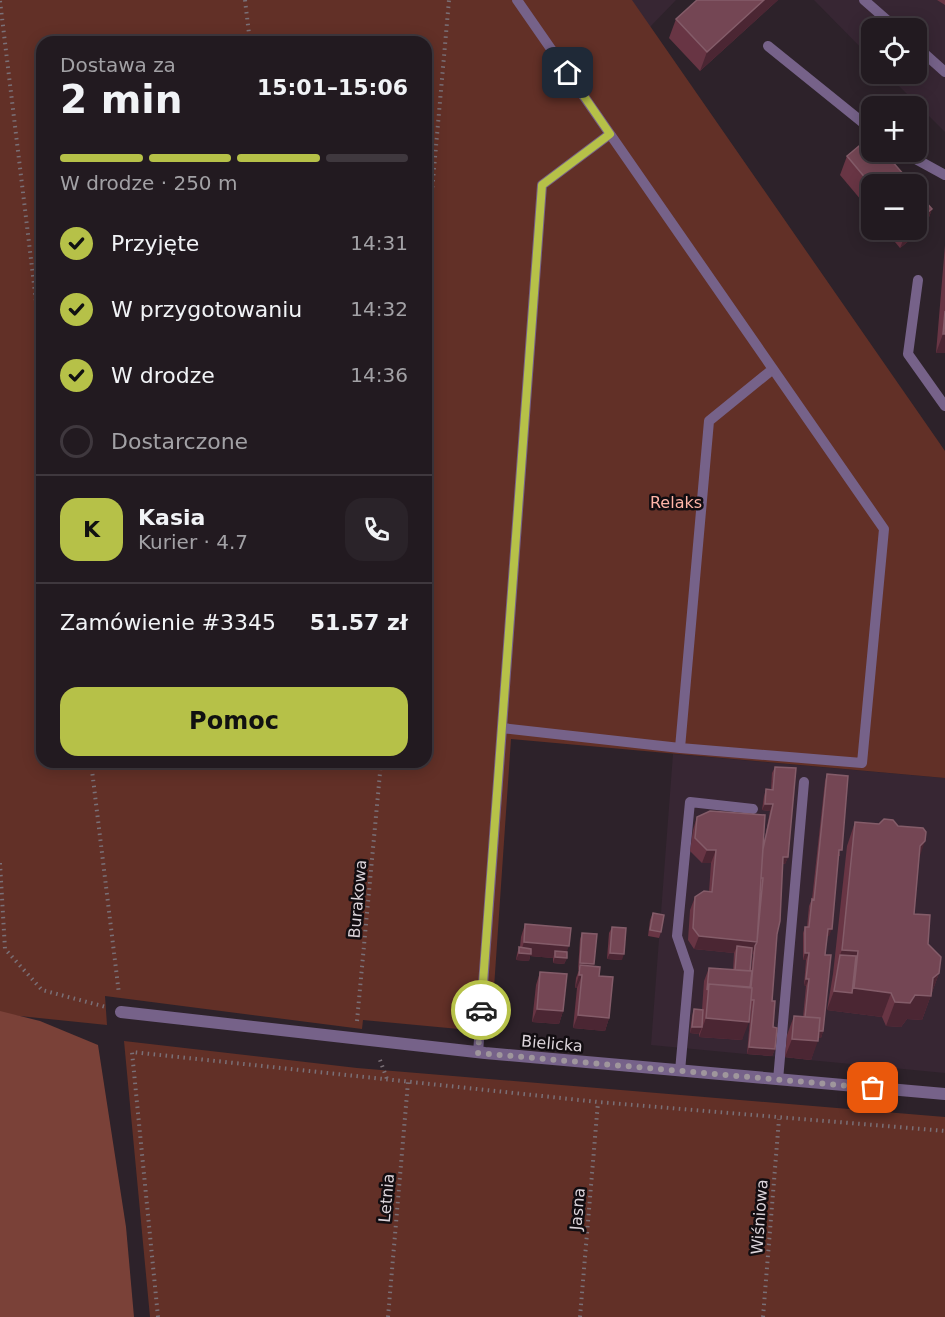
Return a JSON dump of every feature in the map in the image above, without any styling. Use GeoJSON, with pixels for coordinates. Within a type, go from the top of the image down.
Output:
{"type":"FeatureCollection","features":[{"type":"Feature","properties":{"kind":"street","name":"Bielicka"},"geometry":{"type":"LineString","coordinates":[[121,1012],[478,1053],[945,1094]]}},
{"type":"Feature","properties":{"kind":"lane"},"geometry":{"type":"LineString","coordinates":[[502,728],[680,748],[862,763],[884,529],[517,0]]}},
{"type":"Feature","properties":{"kind":"lane"},"geometry":{"type":"LineString","coordinates":[[864,0],[885,18]]}},
{"type":"Feature","properties":{"kind":"lane"},"geometry":{"type":"LineString","coordinates":[[768,46],[861,121]]}},
{"type":"Feature","properties":{"kind":"lane"},"geometry":{"type":"LineString","coordinates":[[927,56],[945,72]]}},
{"type":"Feature","properties":{"kind":"lane"},"geometry":{"type":"LineString","coordinates":[[478,1053],[542,185],[610,134]]}},
{"type":"Feature","properties":{"kind":"lane"},"geometry":{"type":"LineString","coordinates":[[921,162],[945,175]]}},
{"type":"Feature","properties":{"kind":"lane"},"geometry":{"type":"LineString","coordinates":[[918,280],[908,354],[945,406]]}},
{"type":"Feature","properties":{"kind":"lane"},"geometry":{"type":"LineString","coordinates":[[680,748],[709,421],[773,369]]}},
{"type":"Feature","properties":{"kind":"lane"},"geometry":{"type":"LineString","coordinates":[[778,1080],[804,782]]}},
{"type":"Feature","properties":{"kind":"lane"},"geometry":{"type":"LineString","coordinates":[[680,1071],[689,971],[676,936],[690,802],[753,809]]}},
{"type":"Feature","properties":{"kind":"path"},"geometry":{"type":"LineString","coordinates":[[245,0],[249,36]]}},
{"type":"Feature","properties":{"kind":"path"},"geometry":{"type":"LineString","coordinates":[[432,191],[449,0]]}},
{"type":"Feature","properties":{"kind":"path"},"geometry":{"type":"LineString","coordinates":[[0,1],[36,301]]}},
{"type":"Feature","properties":{"kind":"path"},"geometry":{"type":"LineString","coordinates":[[0,863],[5,949],[42,990],[121,1012],[92,768]]}},
{"type":"Feature","properties":{"kind":"path","name":"Burakowa"},"geometry":{"type":"LineString","coordinates":[[355,1038],[380,768]]}},
{"type":"Feature","properties":{"kind":"path"},"geometry":{"type":"LineString","coordinates":[[158,1317],[132,1052],[597,1102],[778,1119],[945,1131]]}},
{"type":"Feature","properties":{"kind":"path","name":"Letnia"},"geometry":{"type":"LineString","coordinates":[[388,1317],[408,1082]]}},
{"type":"Feature","properties":{"kind":"path","name":"Jasna"},"geometry":{"type":"LineString","coordinates":[[580,1317],[597,1102]]}},
{"type":"Feature","properties":{"kind":"path","name":"Wiśniowa"},"geometry":{"type":"LineString","coordinates":[[763,1317],[778,1119]]}},
{"type":"Feature","properties":{"kind":"shaded area"},"geometry":{"type":"Polygon","coordinates":[[[631,0],[676,0],[650,27],[631,0]]]}},
{"type":"Feature","properties":{"kind":"shaded area"},"geometry":{"type":"Polygon","coordinates":[[[814,0],[945,0],[945,132],[927,114],[927,96],[909,96],[897,84],[927,84],[927,18],[861,18],[861,48],[814,0]]]}},
{"type":"Feature","properties":{"kind":"shaded area"},"geometry":{"type":"Polygon","coordinates":[[[673,754],[945,778],[945,1073],[651,1045],[673,754]]]}},
{"type":"Feature","properties":{"kind":"shaded area"},"geometry":{"type":"Polygon","coordinates":[[[0,1011],[40,1021],[98,1045],[126,1227],[134,1317],[0,1317],[0,1011]]]}},
{"type":"Feature","properties":{"kind":"green space","name":"Relaks"},"geometry":{"type":"Polygon","coordinates":[[[0,0],[632,0],[945,451],[945,778],[511,739],[491,1032],[363,1020],[362,1029],[105,996],[107,1025],[0,1014],[0,0]]]}},
{"type":"Feature","properties":{"kind":"green space"},"geometry":{"type":"Polygon","coordinates":[[[124,1041],[357,1068],[945,1117],[945,1317],[150,1317],[124,1041]]]}},
{"type":"Feature","properties":{"kind":"building"},"geometry":{"type":"Polygon","coordinates":[[[697,0],[764,0],[707,52],[676,19],[697,0]]]}},
{"type":"Feature","properties":{"kind":"building"},"geometry":{"type":"Polygon","coordinates":[[[861,144],[861,162],[893,162],[903,174],[862,174],[847,156],[861,144]]]}},
{"type":"Feature","properties":{"kind":"building"},"geometry":{"type":"Polygon","coordinates":[[[927,203],[932,209],[927,213],[927,203]]]}},
{"type":"Feature","properties":{"kind":"building"},"geometry":{"type":"Polygon","coordinates":[[[945,311],[945,334],[943,334],[945,311]]]}},
{"type":"Feature","properties":{"kind":"building"},"geometry":{"type":"Polygon","coordinates":[[[775,767],[796,768],[788,857],[783,857],[780,921],[777,934],[772,1001],[775,1001],[773,1027],[777,1028],[775,1049],[749,1047],[754,1000],[751,1000],[751,987],[763,878],[761,878],[763,849],[773,804],[765,804],[766,789],[773,790],[775,767]]]}},
{"type":"Feature","properties":{"kind":"building"},"geometry":{"type":"Polygon","coordinates":[[[827,774],[848,776],[832,929],[828,929],[825,955],[831,955],[823,1031],[819,1031],[820,1018],[805,1017],[809,953],[805,953],[805,927],[809,927],[812,899],[814,900],[827,774]]]}},
{"type":"Feature","properties":{"kind":"building"},"geometry":{"type":"Polygon","coordinates":[[[710,811],[765,815],[757,942],[699,936],[693,928],[695,897],[704,891],[712,892],[716,850],[707,850],[695,838],[697,817],[710,811]]]}},
{"type":"Feature","properties":{"kind":"building"},"geometry":{"type":"Polygon","coordinates":[[[884,819],[893,820],[898,826],[923,828],[926,832],[925,841],[920,846],[914,914],[930,915],[928,944],[941,957],[939,973],[933,978],[931,996],[915,995],[910,1003],[895,1002],[891,993],[854,988],[858,951],[842,950],[855,822],[879,824],[884,819]]]}},
{"type":"Feature","properties":{"kind":"building"},"geometry":{"type":"Polygon","coordinates":[[[653,913],[664,915],[661,932],[650,930],[653,913]]]}},
{"type":"Feature","properties":{"kind":"building"},"geometry":{"type":"Polygon","coordinates":[[[525,924],[571,928],[569,946],[524,942],[525,924]]]}},
{"type":"Feature","properties":{"kind":"building"},"geometry":{"type":"Polygon","coordinates":[[[612,927],[626,928],[624,954],[610,953],[612,927]]]}},
{"type":"Feature","properties":{"kind":"building"},"geometry":{"type":"Polygon","coordinates":[[[582,933],[597,934],[594,964],[580,963],[582,933]]]}},
{"type":"Feature","properties":{"kind":"building"},"geometry":{"type":"Polygon","coordinates":[[[737,946],[752,948],[750,971],[735,970],[737,946]]]}},
{"type":"Feature","properties":{"kind":"building"},"geometry":{"type":"Polygon","coordinates":[[[519,947],[531,949],[531,954],[519,953],[519,947]]]}},
{"type":"Feature","properties":{"kind":"building"},"geometry":{"type":"Polygon","coordinates":[[[555,951],[567,952],[567,958],[555,957],[555,951]]]}},
{"type":"Feature","properties":{"kind":"building"},"geometry":{"type":"Polygon","coordinates":[[[840,955],[856,956],[852,993],[834,991],[840,955]]]}},
{"type":"Feature","properties":{"kind":"building"},"geometry":{"type":"Polygon","coordinates":[[[580,965],[600,967],[599,976],[613,977],[609,1018],[578,1015],[582,975],[579,975],[580,965]]]}},
{"type":"Feature","properties":{"kind":"building"},"geometry":{"type":"Polygon","coordinates":[[[709,968],[752,971],[750,987],[709,984],[707,990],[709,968]]]}},
{"type":"Feature","properties":{"kind":"building"},"geometry":{"type":"Polygon","coordinates":[[[540,972],[567,974],[563,1011],[537,1009],[540,972]]]}},
{"type":"Feature","properties":{"kind":"building"},"geometry":{"type":"Polygon","coordinates":[[[709,984],[752,988],[749,1022],[706,1018],[709,984]]]}},
{"type":"Feature","properties":{"kind":"building"},"geometry":{"type":"Polygon","coordinates":[[[694,1009],[703,1010],[702,1027],[692,1027],[694,1009]]]}},
{"type":"Feature","properties":{"kind":"building"},"geometry":{"type":"Polygon","coordinates":[[[794,1016],[820,1018],[818,1041],[792,1039],[794,1016]]]}},
{"type":"Feature","properties":{"kind":"way so far"},"geometry":{"type":"LineString","coordinates":[[481,1010],[478,1053],[873,1088]]}},
{"type":"Feature","properties":{"kind":"route"},"geometry":{"type":"LineString","coordinates":[[481,1010],[542,185],[610,134],[568,73]]}}]}
